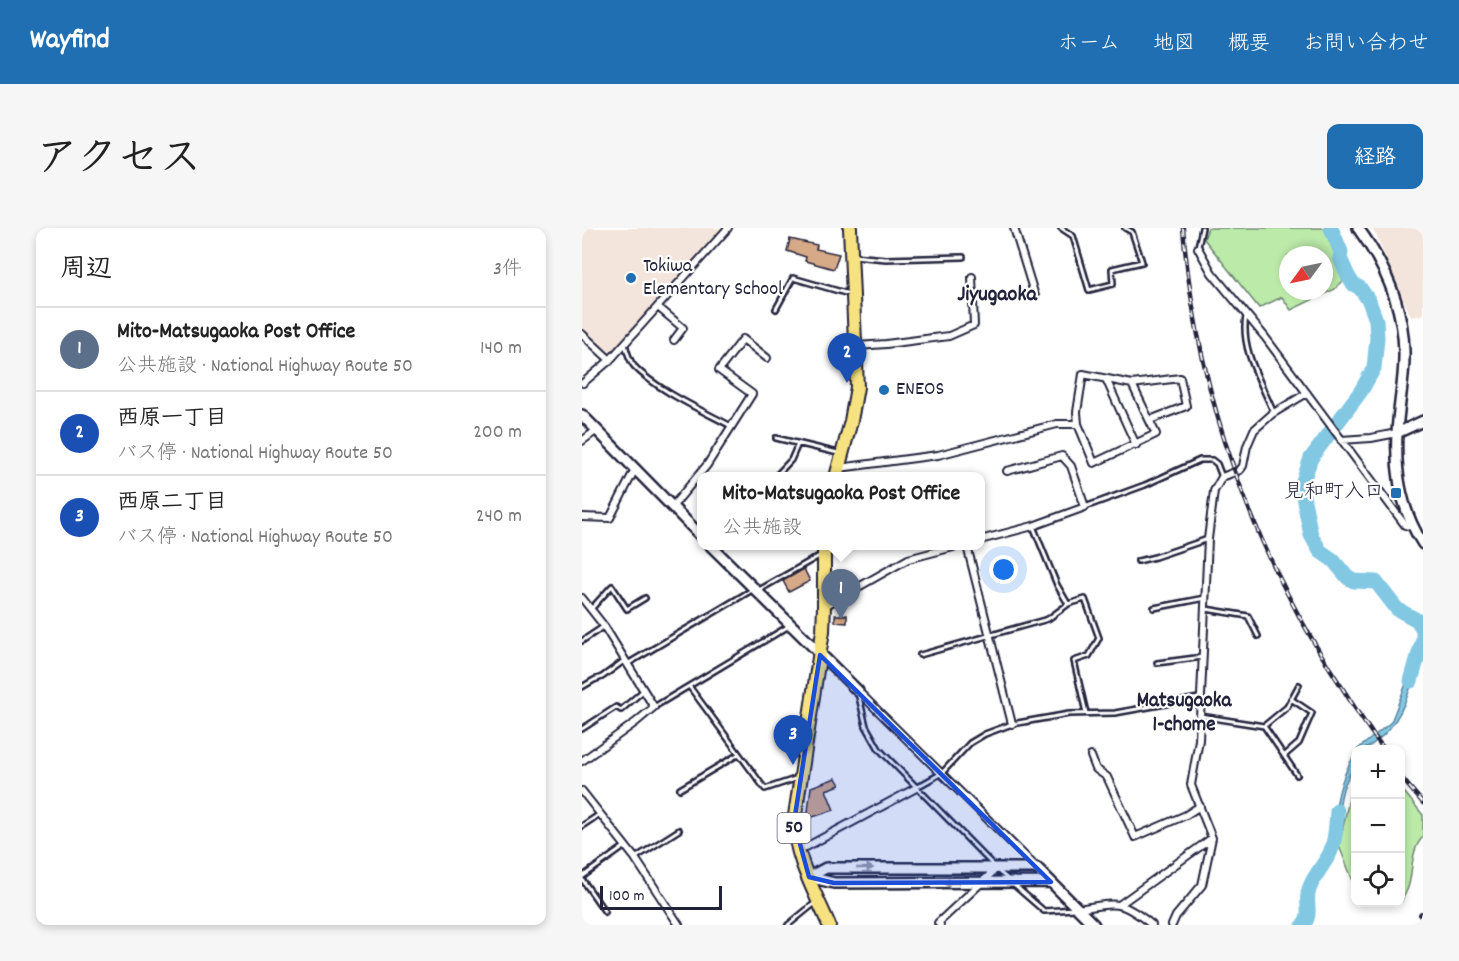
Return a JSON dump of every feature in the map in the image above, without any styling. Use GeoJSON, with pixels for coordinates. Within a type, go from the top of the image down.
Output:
{"type":"FeatureCollection","features":[{"type":"Feature","properties":{"kind":"highway"},"geometry":{"type":"LineString","coordinates":[[837,472],[857,394],[857,346],[850,228]]}},
{"type":"Feature","properties":{"kind":"highway","name":"50"},"geometry":{"type":"LineString","coordinates":[[824,550],[824,606],[820,655],[794,822],[798,848],[830,925]]}},
{"type":"Feature","properties":{"kind":"street"},"geometry":{"type":"LineString","coordinates":[[583,383],[625,344],[728,228]]}},
{"type":"Feature","properties":{"kind":"street"},"geometry":{"type":"LineString","coordinates":[[1014,228],[1035,297]]}},
{"type":"Feature","properties":{"kind":"street"},"geometry":{"type":"LineString","coordinates":[[1358,228],[1376,255],[1390,283],[1401,320],[1404,353],[1397,458],[1401,492],[1413,527],[1423,544]]}},
{"type":"Feature","properties":{"kind":"street"},"geometry":{"type":"LineString","coordinates":[[1198,248],[1212,273],[1307,393],[1405,525],[1413,527]]}},
{"type":"Feature","properties":{"kind":"street"},"geometry":{"type":"LineString","coordinates":[[857,346],[948,336],[974,325],[972,277]]}},
{"type":"Feature","properties":{"kind":"street"},"geometry":{"type":"LineString","coordinates":[[658,307],[683,328],[674,340]]}},
{"type":"Feature","properties":{"kind":"street"},"geometry":{"type":"LineString","coordinates":[[582,334],[610,360]]}},
{"type":"Feature","properties":{"kind":"street"},"geometry":{"type":"LineString","coordinates":[[701,472],[752,394],[719,370],[743,339],[767,358]]}},
{"type":"Feature","properties":{"kind":"street"},"geometry":{"type":"LineString","coordinates":[[1132,384],[1156,434],[1094,463],[1078,424],[1077,412],[1083,374],[1132,384],[1180,378],[1186,406],[1150,420]]}},
{"type":"Feature","properties":{"kind":"street"},"geometry":{"type":"LineString","coordinates":[[1106,379],[1136,445]]}},
{"type":"Feature","properties":{"kind":"street"},"geometry":{"type":"LineString","coordinates":[[1172,925],[1176,916],[1202,885],[1212,838],[1191,785],[1199,740],[1211,501],[1222,477],[1240,470],[1243,466],[1247,446],[1254,430],[1274,413],[1307,393]]}},
{"type":"Feature","properties":{"kind":"street"},"geometry":{"type":"LineString","coordinates":[[582,415],[697,531]]}},
{"type":"Feature","properties":{"kind":"street"},"geometry":{"type":"LineString","coordinates":[[1340,439],[1371,438],[1397,433],[1423,421]]}},
{"type":"Feature","properties":{"kind":"street"},"geometry":{"type":"LineString","coordinates":[[837,472],[938,454],[1057,424],[1078,424]]}},
{"type":"Feature","properties":{"kind":"street"},"geometry":{"type":"LineString","coordinates":[[582,441],[597,430]]}},
{"type":"Feature","properties":{"kind":"street"},"geometry":{"type":"LineString","coordinates":[[985,539],[1033,526],[1085,507],[1071,466],[1062,456],[1006,471]]}},
{"type":"Feature","properties":{"kind":"street"},"geometry":{"type":"LineString","coordinates":[[582,517],[609,518],[635,469]]}},
{"type":"Feature","properties":{"kind":"street"},"geometry":{"type":"LineString","coordinates":[[672,507],[697,477]]}},
{"type":"Feature","properties":{"kind":"street"},"geometry":{"type":"LineString","coordinates":[[715,550],[1095,925]]}},
{"type":"Feature","properties":{"kind":"street"},"geometry":{"type":"LineString","coordinates":[[824,606],[908,559],[942,550]]}},
{"type":"Feature","properties":{"kind":"street"},"geometry":{"type":"LineString","coordinates":[[969,550],[988,636],[1012,724]]}},
{"type":"Feature","properties":{"kind":"street"},"geometry":{"type":"LineString","coordinates":[[582,598],[604,626],[654,707],[624,732],[582,760]]}},
{"type":"Feature","properties":{"kind":"street"},"geometry":{"type":"LineString","coordinates":[[1091,756],[1096,769],[1107,777],[1135,837],[1186,815],[1200,806]]}},
{"type":"Feature","properties":{"kind":"street"},"geometry":{"type":"LineString","coordinates":[[798,848],[808,846],[916,788]]}},
{"type":"Feature","properties":{"kind":"street"},"geometry":{"type":"LineString","coordinates":[[582,791],[635,858],[679,925]]}},
{"type":"Feature","properties":{"kind":"street"},"geometry":{"type":"LineString","coordinates":[[1119,904],[1212,838]]}},
{"type":"Feature","properties":{"kind":"street"},"geometry":{"type":"LineString","coordinates":[[809,877],[826,868],[1037,868]]}},
{"type":"Feature","properties":{"kind":"street"},"geometry":{"type":"LineString","coordinates":[[940,925],[938,923],[996,868]]}},
{"type":"Feature","properties":{"kind":"street"},"geometry":{"type":"LineString","coordinates":[[809,877],[834,883],[1051,882]]}},
{"type":"Feature","properties":{"kind":"street"},"geometry":{"type":"LineString","coordinates":[[1078,909],[1119,904],[1131,908],[1152,925]]}},
{"type":"Feature","properties":{"kind":"lane"},"geometry":{"type":"LineString","coordinates":[[1061,228],[1072,237],[1089,290],[1113,284],[1112,269],[1142,262],[1132,232],[1125,228]]}},
{"type":"Feature","properties":{"kind":"lane"},"geometry":{"type":"LineString","coordinates":[[1198,248],[1202,228]]}},
{"type":"Feature","properties":{"kind":"lane"},"geometry":{"type":"LineString","coordinates":[[852,256],[886,259],[963,256]]}},
{"type":"Feature","properties":{"kind":"lane"},"geometry":{"type":"LineString","coordinates":[[776,309],[793,278],[853,295]]}},
{"type":"Feature","properties":{"kind":"lane"},"geometry":{"type":"LineString","coordinates":[[1246,315],[1244,324],[1246,347],[1274,413]]}},
{"type":"Feature","properties":{"kind":"lane"},"geometry":{"type":"LineString","coordinates":[[625,344],[628,357],[634,366],[648,378],[731,426]]}},
{"type":"Feature","properties":{"kind":"lane"},"geometry":{"type":"LineString","coordinates":[[776,438],[843,454]]}},
{"type":"Feature","properties":{"kind":"lane"},"geometry":{"type":"LineString","coordinates":[[780,472],[791,460],[799,444]]}},
{"type":"Feature","properties":{"kind":"lane"},"geometry":{"type":"LineString","coordinates":[[1085,507],[1145,485],[1200,460],[1212,460],[1217,464],[1222,477]]}},
{"type":"Feature","properties":{"kind":"lane"},"geometry":{"type":"LineString","coordinates":[[1033,526],[1057,585],[1068,604]]}},
{"type":"Feature","properties":{"kind":"lane"},"geometry":{"type":"LineString","coordinates":[[1138,561],[1208,539]]}},
{"type":"Feature","properties":{"kind":"lane"},"geometry":{"type":"LineString","coordinates":[[582,687],[756,590],[822,550]]}},
{"type":"Feature","properties":{"kind":"lane"},"geometry":{"type":"LineString","coordinates":[[591,609],[612,586],[627,609],[645,598]]}},
{"type":"Feature","properties":{"kind":"lane"},"geometry":{"type":"LineString","coordinates":[[1154,608],[1205,598]]}},
{"type":"Feature","properties":{"kind":"lane"},"geometry":{"type":"LineString","coordinates":[[920,655],[1048,619],[1068,604],[1085,599],[1099,638],[1089,656],[1074,661],[1086,714]]}},
{"type":"Feature","properties":{"kind":"lane"},"geometry":{"type":"LineString","coordinates":[[1205,609],[1248,616],[1258,636]]}},
{"type":"Feature","properties":{"kind":"lane"},"geometry":{"type":"LineString","coordinates":[[654,707],[791,625]]}},
{"type":"Feature","properties":{"kind":"lane"},"geometry":{"type":"LineString","coordinates":[[582,641],[604,626]]}},
{"type":"Feature","properties":{"kind":"lane"},"geometry":{"type":"LineString","coordinates":[[1158,663],[1203,657]]}},
{"type":"Feature","properties":{"kind":"lane"},"geometry":{"type":"LineString","coordinates":[[1264,726],[1287,707],[1299,685]]}},
{"type":"Feature","properties":{"kind":"lane"},"geometry":{"type":"LineString","coordinates":[[689,686],[765,789],[800,777]]}},
{"type":"Feature","properties":{"kind":"lane"},"geometry":{"type":"LineString","coordinates":[[582,729],[616,707],[621,710],[644,690]]}},
{"type":"Feature","properties":{"kind":"lane"},"geometry":{"type":"LineString","coordinates":[[858,691],[866,726],[879,749],[996,868],[1044,911],[1078,909]]}},
{"type":"Feature","properties":{"kind":"lane"},"geometry":{"type":"LineString","coordinates":[[916,788],[942,773],[970,744],[985,734],[1012,724],[1047,717],[1115,713],[1201,697]]}},
{"type":"Feature","properties":{"kind":"lane"},"geometry":{"type":"LineString","coordinates":[[1284,756],[1299,743],[1312,713],[1291,699]]}},
{"type":"Feature","properties":{"kind":"lane"},"geometry":{"type":"LineString","coordinates":[[1200,716],[1264,726],[1297,775]]}},
{"type":"Feature","properties":{"kind":"lane"},"geometry":{"type":"LineString","coordinates":[[680,789],[739,754]]}},
{"type":"Feature","properties":{"kind":"lane"},"geometry":{"type":"LineString","coordinates":[[582,826],[600,814]]}},
{"type":"Feature","properties":{"kind":"lane"},"geometry":{"type":"LineString","coordinates":[[635,858],[680,830]]}},
{"type":"Feature","properties":{"kind":"lane"},"geometry":{"type":"LineString","coordinates":[[605,912],[582,878],[625,846]]}},
{"type":"Feature","properties":{"kind":"lane"},"geometry":{"type":"LineString","coordinates":[[788,925],[819,901]]}},
{"type":"Feature","properties":{"kind":"highlighted area"},"geometry":{"type":"Polygon","coordinates":[[[820,655],[1051,882],[834,883],[809,877],[794,822],[820,655]]]}},
{"type":"Feature","properties":{"kind":"shaded area","name":"Tokiwa Elementary School"},"geometry":{"type":"Polygon","coordinates":[[[582,228],[724,228],[611,356],[582,329],[582,228]]]}},
{"type":"Feature","properties":{"kind":"shaded area"},"geometry":{"type":"Polygon","coordinates":[[[1371,228],[1423,228],[1423,315],[1411,317],[1371,228]]]}},
{"type":"Feature","properties":{"kind":"green space"},"geometry":{"type":"Polygon","coordinates":[[[1208,228],[1327,228],[1346,278],[1333,290],[1333,246],[1279,246],[1279,298],[1259,308],[1204,239],[1208,228]]]}},
{"type":"Feature","properties":{"kind":"green space"},"geometry":{"type":"Polygon","coordinates":[[[1284,300],[1312,300],[1291,310],[1284,300]]]}},
{"type":"Feature","properties":{"kind":"green space"},"geometry":{"type":"Polygon","coordinates":[[[1351,790],[1351,876],[1339,846],[1351,790]]]}},
{"type":"Feature","properties":{"kind":"green space"},"geometry":{"type":"Polygon","coordinates":[[[1405,793],[1423,815],[1423,837],[1414,853],[1405,893],[1405,793]]]}},
{"type":"Feature","properties":{"kind":"water"},"geometry":{"type":"Polygon","coordinates":[[[1415,661],[1419,663],[1398,717],[1384,735],[1373,744],[1363,745],[1391,722],[1415,661]]]}},
{"type":"Feature","properties":{"kind":"water"},"geometry":{"type":"Polygon","coordinates":[[[1351,762],[1351,772],[1342,794],[1339,810],[1338,832],[1334,831],[1337,800],[1351,762]]]}},
{"type":"Feature","properties":{"kind":"building"},"geometry":{"type":"Polygon","coordinates":[[[790,239],[817,245],[816,249],[839,254],[834,269],[805,261],[806,257],[787,251],[790,239]]]}},
{"type":"Feature","properties":{"kind":"building"},"geometry":{"type":"Polygon","coordinates":[[[804,569],[810,581],[789,592],[783,581],[804,569]]]}},
{"type":"Feature","properties":{"kind":"building"},"geometry":{"type":"Polygon","coordinates":[[[835,615],[847,615],[847,623],[835,622],[835,615]]]}},
{"type":"Feature","properties":{"kind":"building"},"geometry":{"type":"Polygon","coordinates":[[[836,778],[840,785],[826,790],[834,810],[807,819],[811,787],[836,778]]]}},
{"type":"Feature","properties":{"kind":"waterway"},"geometry":{"type":"LineString","coordinates":[[1331,228],[1348,276],[1369,301],[1376,320],[1377,338],[1374,368],[1361,391],[1311,458],[1303,481],[1303,496],[1311,535],[1320,551],[1333,560],[1348,578],[1354,581],[1376,582],[1397,609],[1417,620],[1423,629]]}},
{"type":"Feature","properties":{"kind":"waterway"},"geometry":{"type":"LineString","coordinates":[[1411,681],[1423,639],[1423,630]]}},
{"type":"Feature","properties":{"kind":"waterway"},"geometry":{"type":"LineString","coordinates":[[1303,925],[1308,914],[1309,889],[1332,848],[1337,811]]}},
{"type":"Feature","properties":{"kind":"railway"},"geometry":{"type":"LineString","coordinates":[[1183,228],[1190,290],[1201,350],[1234,469],[1256,526],[1311,637],[1358,713],[1381,745]]}},
{"type":"Feature","properties":{"kind":"railway"},"geometry":{"type":"LineString","coordinates":[[1405,782],[1423,803]]}},
{"type":"Feature","properties":{"kind":"place","name":"Tokiwa Elementary School"},"geometry":{"type":"Point","coordinates":[631,278]}},
{"type":"Feature","properties":{"kind":"place","name":"西原一丁目"},"geometry":{"type":"Point","coordinates":[847,383]}},
{"type":"Feature","properties":{"kind":"place","name":"ENEOS"},"geometry":{"type":"Point","coordinates":[884,390]}},
{"type":"Feature","properties":{"kind":"place","name":"見和町入口"},"geometry":{"type":"Point","coordinates":[1396,493]}},
{"type":"Feature","properties":{"kind":"place","name":"Mito-Matsugaoka Post Office"},"geometry":{"type":"Point","coordinates":[841,619]}},
{"type":"Feature","properties":{"kind":"place","name":"西原二丁目"},"geometry":{"type":"Point","coordinates":[793,765]}},
{"type":"Feature","properties":{"kind":"district","name":"Jiyugaoka"},"geometry":{"type":"Point","coordinates":[997,295]}},
{"type":"Feature","properties":{"kind":"district","name":"Matsugaoka 1-chome"},"geometry":{"type":"Point","coordinates":[1184,714]}}]}
